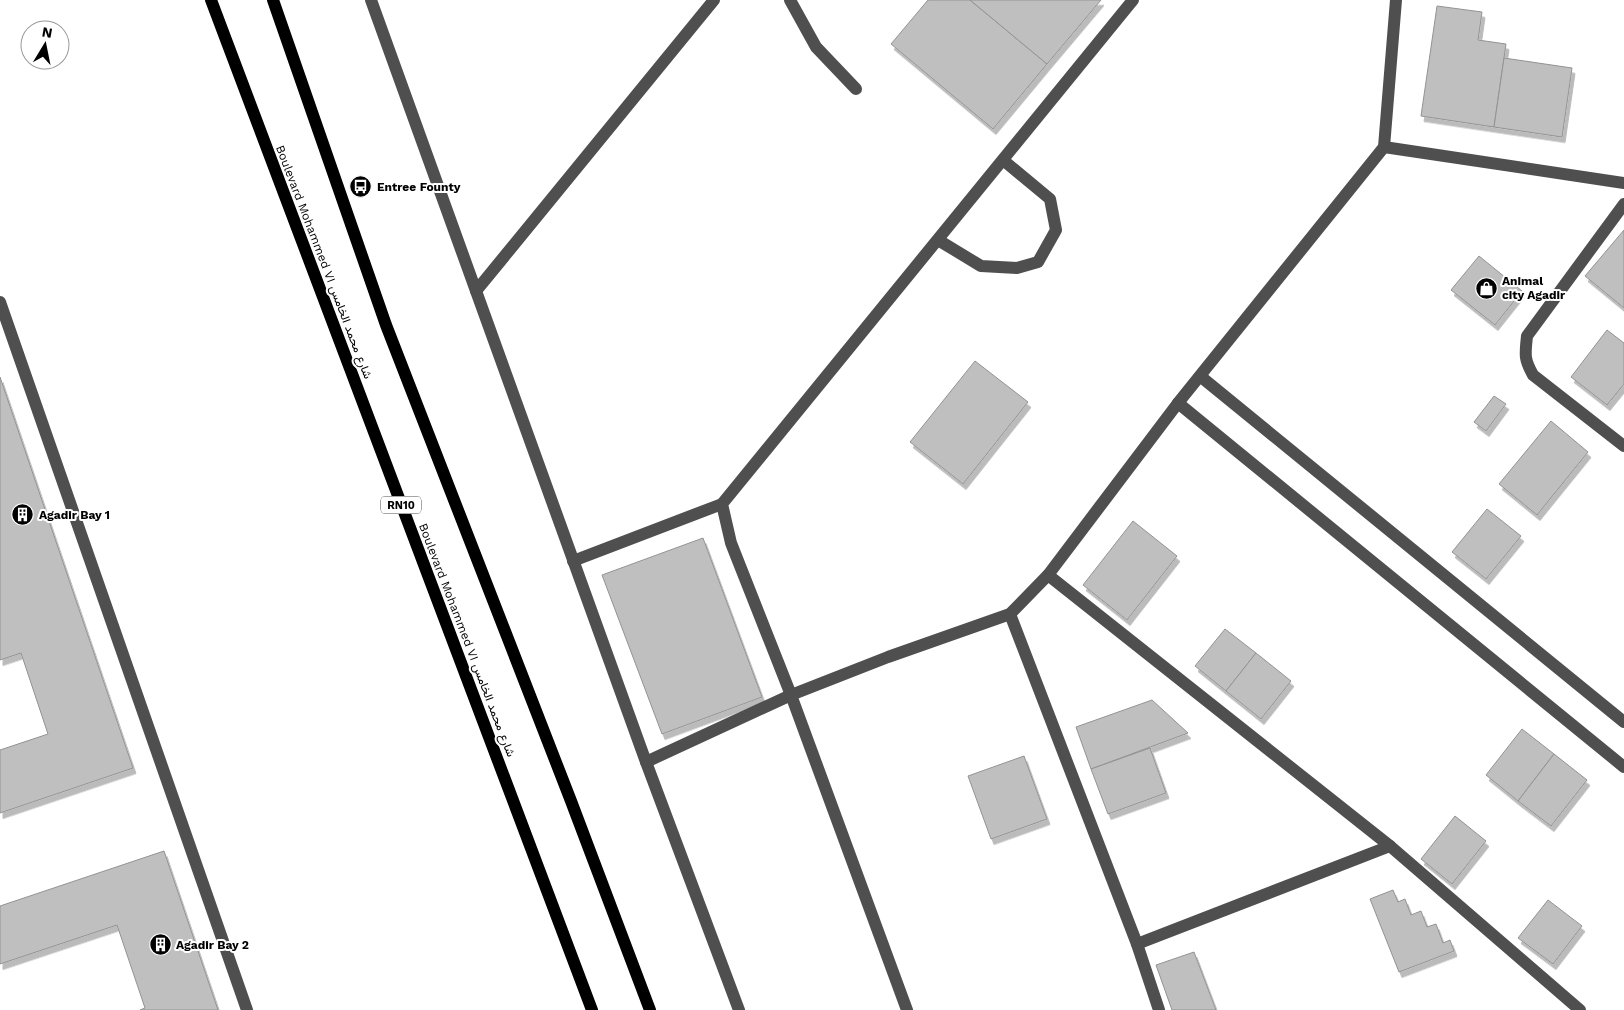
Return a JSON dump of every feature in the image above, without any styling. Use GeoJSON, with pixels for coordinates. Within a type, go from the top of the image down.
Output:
{"type":"FeatureCollection","features":[{"type":"Feature","properties":{"kind":"main road","name":"Boulevard Mohammed VI شارع محمد الخامس"},"geometry":{"type":"LineString","coordinates":[[210,0],[592,1010]]}},
{"type":"Feature","properties":{"kind":"main road"},"geometry":{"type":"LineString","coordinates":[[273,0],[386,325],[650,1010]]}},
{"type":"Feature","properties":{"kind":"street"},"geometry":{"type":"LineString","coordinates":[[372,0],[646,762],[739,1010]]}},
{"type":"Feature","properties":{"kind":"street"},"geometry":{"type":"LineString","coordinates":[[476,291],[714,0]]}},
{"type":"Feature","properties":{"kind":"street"},"geometry":{"type":"LineString","coordinates":[[790,0],[816,47],[856,89]]}},
{"type":"Feature","properties":{"kind":"street"},"geometry":{"type":"LineString","coordinates":[[573,561],[722,504],[1133,0]]}},
{"type":"Feature","properties":{"kind":"street"},"geometry":{"type":"LineString","coordinates":[[646,762],[791,695],[888,657],[1010,614],[1048,575],[1178,403],[1384,147],[1396,0]]}},
{"type":"Feature","properties":{"kind":"street"},"geometry":{"type":"LineString","coordinates":[[1384,147],[1624,184]]}},
{"type":"Feature","properties":{"kind":"street"},"geometry":{"type":"LineString","coordinates":[[938,240],[981,266],[1017,268],[1038,262],[1056,230],[1050,199],[1004,160]]}},
{"type":"Feature","properties":{"kind":"street"},"geometry":{"type":"LineString","coordinates":[[1624,204],[1527,336],[1525,350],[1526,362],[1533,375],[1624,446]]}},
{"type":"Feature","properties":{"kind":"street"},"geometry":{"type":"LineString","coordinates":[[0,302],[246,1010]]}},
{"type":"Feature","properties":{"kind":"street"},"geometry":{"type":"LineString","coordinates":[[1200,376],[1624,722]]}},
{"type":"Feature","properties":{"kind":"street"},"geometry":{"type":"LineString","coordinates":[[1178,403],[1624,767]]}},
{"type":"Feature","properties":{"kind":"street"},"geometry":{"type":"LineString","coordinates":[[722,504],[731,543],[791,695],[907,1010]]}},
{"type":"Feature","properties":{"kind":"street"},"geometry":{"type":"LineString","coordinates":[[1048,575],[1390,846],[1580,1010]]}},
{"type":"Feature","properties":{"kind":"street"},"geometry":{"type":"LineString","coordinates":[[1010,614],[1137,944],[1159,1010]]}},
{"type":"Feature","properties":{"kind":"street"},"geometry":{"type":"LineString","coordinates":[[1137,944],[1390,846]]}},
{"type":"Feature","properties":{"kind":"building"},"geometry":{"type":"Polygon","coordinates":[[[928,0],[970,0],[1047,64],[993,129],[891,44],[928,0]]]}},
{"type":"Feature","properties":{"kind":"building"},"geometry":{"type":"Polygon","coordinates":[[[970,0],[1101,0],[1047,64],[970,0]]]}},
{"type":"Feature","properties":{"kind":"building"},"geometry":{"type":"Polygon","coordinates":[[[1437,6],[1482,12],[1478,40],[1506,44],[1494,127],[1421,116],[1437,6]]]}},
{"type":"Feature","properties":{"kind":"building"},"geometry":{"type":"Polygon","coordinates":[[[1504,58],[1572,68],[1562,137],[1494,127],[1504,58]]]}},
{"type":"Feature","properties":{"kind":"building"},"geometry":{"type":"Polygon","coordinates":[[[1624,230],[1624,308],[1585,276],[1624,230]]]}},
{"type":"Feature","properties":{"kind":"building"},"geometry":{"type":"Polygon","coordinates":[[[1479,256],[1522,291],[1495,325],[1451,290],[1479,256]]]}},
{"type":"Feature","properties":{"kind":"building"},"geometry":{"type":"Polygon","coordinates":[[[1607,330],[1624,343],[1624,384],[1607,405],[1571,377],[1607,330]]]}},
{"type":"Feature","properties":{"kind":"building"},"geometry":{"type":"Polygon","coordinates":[[[975,361],[1028,402],[963,484],[910,442],[975,361]]]}},
{"type":"Feature","properties":{"kind":"building","name":"Agadir Bay 1"},"geometry":{"type":"Polygon","coordinates":[[[0,377],[133,768],[0,813],[0,750],[48,734],[21,653],[0,660],[0,377]]]}},
{"type":"Feature","properties":{"kind":"building"},"geometry":{"type":"Polygon","coordinates":[[[1494,396],[1506,404],[1486,431],[1474,422],[1494,396]]]}},
{"type":"Feature","properties":{"kind":"building"},"geometry":{"type":"Polygon","coordinates":[[[1551,421],[1588,452],[1537,515],[1499,484],[1551,421]]]}},
{"type":"Feature","properties":{"kind":"building"},"geometry":{"type":"Polygon","coordinates":[[[1487,509],[1521,536],[1486,579],[1452,552],[1487,509]]]}},
{"type":"Feature","properties":{"kind":"building"},"geometry":{"type":"Polygon","coordinates":[[[1133,521],[1177,556],[1127,620],[1083,585],[1133,521]]]}},
{"type":"Feature","properties":{"kind":"building"},"geometry":{"type":"Polygon","coordinates":[[[703,538],[762,697],[662,734],[602,575],[703,538]]]}},
{"type":"Feature","properties":{"kind":"building"},"geometry":{"type":"Polygon","coordinates":[[[1225,629],[1256,653],[1226,691],[1195,666],[1225,629]]]}},
{"type":"Feature","properties":{"kind":"building"},"geometry":{"type":"Polygon","coordinates":[[[1256,653],[1291,681],[1261,719],[1226,691],[1256,653]]]}},
{"type":"Feature","properties":{"kind":"building"},"geometry":{"type":"Polygon","coordinates":[[[1152,700],[1188,733],[1091,769],[1076,727],[1152,700]]]}},
{"type":"Feature","properties":{"kind":"building"},"geometry":{"type":"Polygon","coordinates":[[[1522,729],[1554,754],[1518,801],[1486,775],[1522,729]]]}},
{"type":"Feature","properties":{"kind":"building"},"geometry":{"type":"Polygon","coordinates":[[[1150,748],[1166,793],[1108,814],[1091,769],[1150,748]]]}},
{"type":"Feature","properties":{"kind":"building"},"geometry":{"type":"Polygon","coordinates":[[[1554,754],[1587,780],[1551,826],[1518,801],[1554,754]]]}},
{"type":"Feature","properties":{"kind":"building"},"geometry":{"type":"Polygon","coordinates":[[[1024,756],[1047,819],[991,839],[968,776],[1024,756]]]}},
{"type":"Feature","properties":{"kind":"building"},"geometry":{"type":"Polygon","coordinates":[[[1455,816],[1486,841],[1452,884],[1421,859],[1455,816]]]}},
{"type":"Feature","properties":{"kind":"building","name":"Agadir Bay 2"},"geometry":{"type":"Polygon","coordinates":[[[164,851],[218,1010],[140,1010],[145,1008],[117,925],[0,964],[0,906],[164,851]]]}},
{"type":"Feature","properties":{"kind":"building"},"geometry":{"type":"Polygon","coordinates":[[[1393,890],[1398,902],[1405,899],[1411,915],[1421,911],[1427,927],[1436,924],[1443,943],[1450,940],[1454,951],[1399,972],[1370,899],[1393,890]]]}},
{"type":"Feature","properties":{"kind":"building"},"geometry":{"type":"Polygon","coordinates":[[[1548,900],[1582,926],[1553,964],[1518,938],[1548,900]]]}},
{"type":"Feature","properties":{"kind":"building"},"geometry":{"type":"Polygon","coordinates":[[[1194,952],[1216,1010],[1172,1010],[1156,965],[1194,952]]]}},
{"type":"Feature","properties":{"kind":"place","name":"Entree Founty"},"geometry":{"type":"Point","coordinates":[361,187]}},
{"type":"Feature","properties":{"kind":"place","name":"Animal city Agadir"},"geometry":{"type":"Point","coordinates":[1486,288]}},
{"type":"Feature","properties":{"kind":"place","name":"Agadir Bay 1"},"geometry":{"type":"Point","coordinates":[23,515]}},
{"type":"Feature","properties":{"kind":"place","name":"Agadir Bay 2"},"geometry":{"type":"Point","coordinates":[160,945]}}]}
